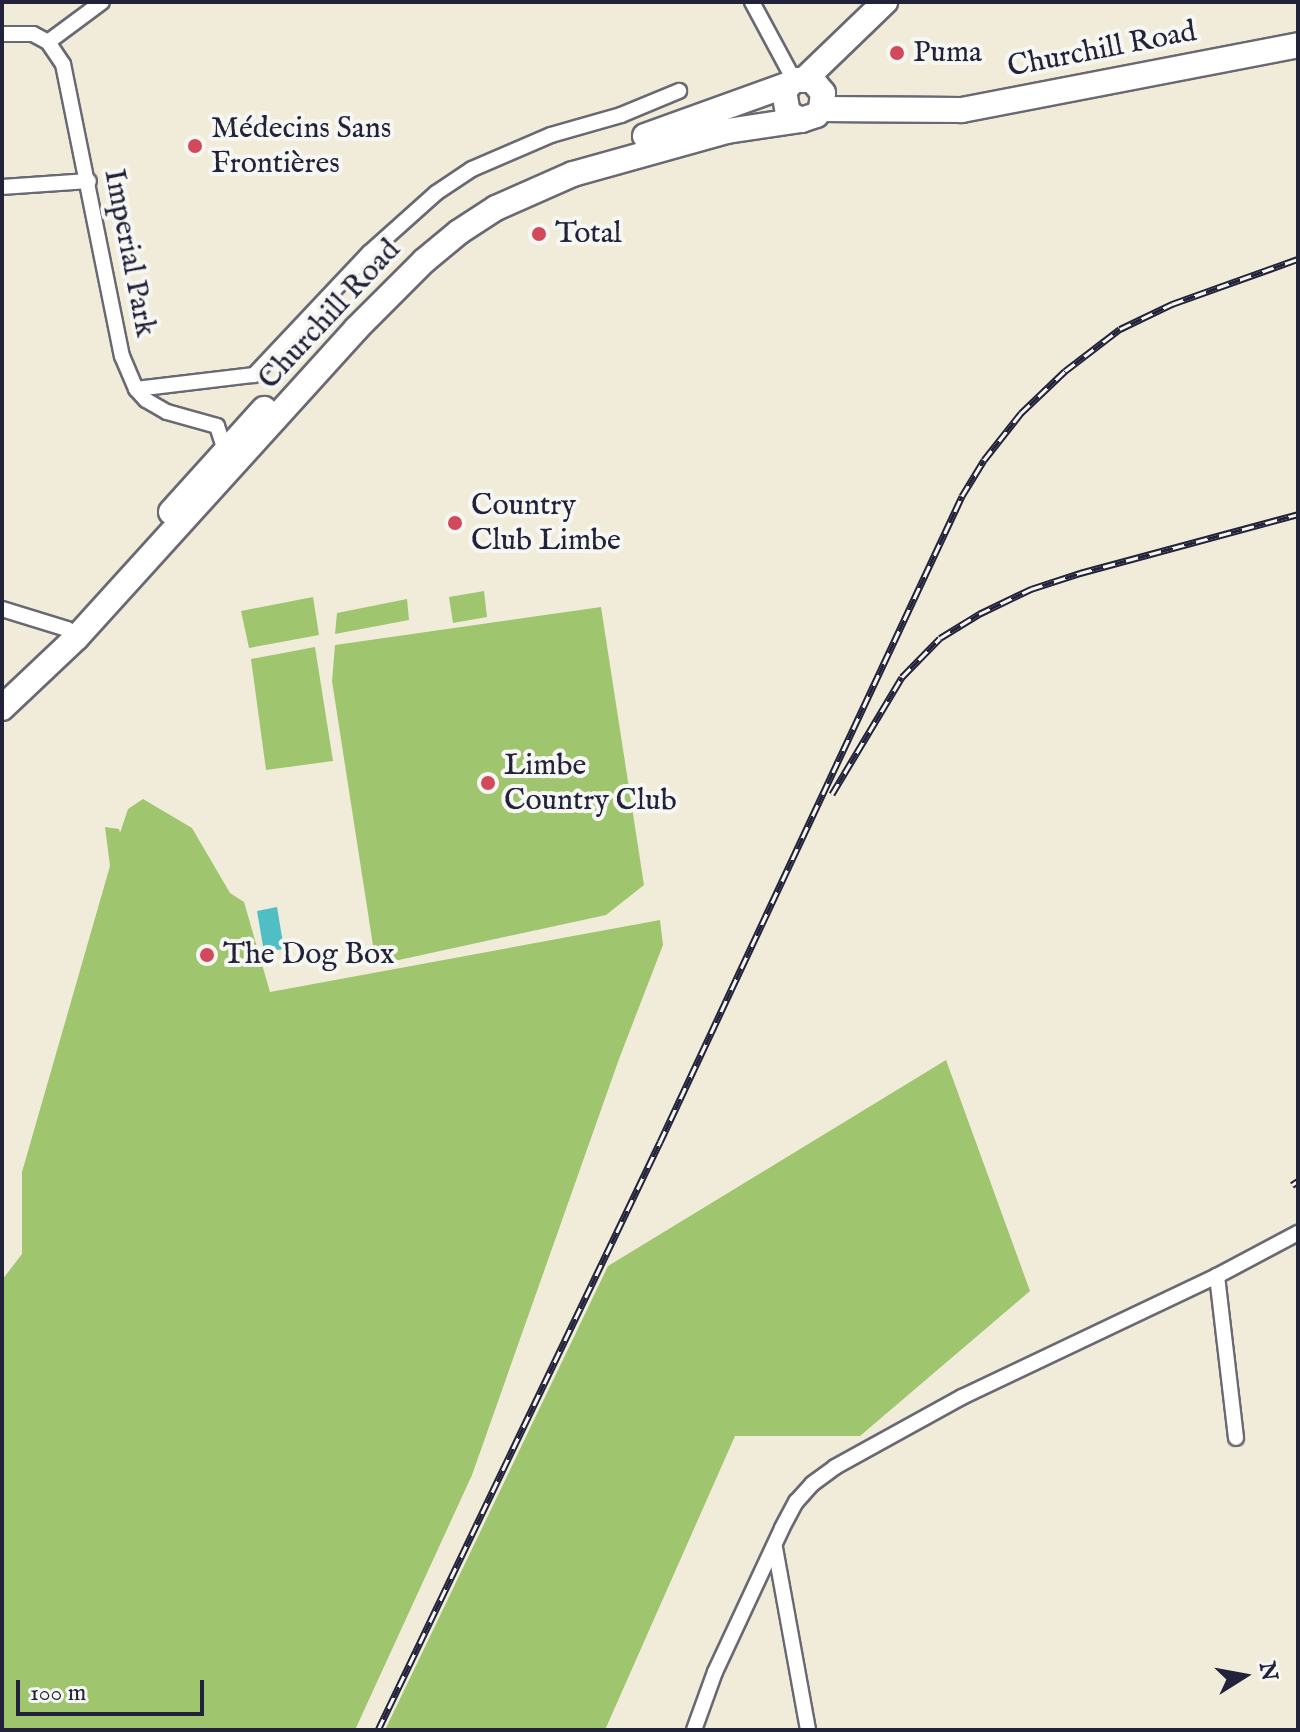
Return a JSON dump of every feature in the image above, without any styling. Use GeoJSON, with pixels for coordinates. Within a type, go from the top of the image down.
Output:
{"type":"FeatureCollection","features":[{"type":"Feature","properties":{"kind":"highway"},"geometry":{"type":"LineString","coordinates":[[796,81],[819,85],[823,93],[811,114],[784,106],[796,81],[885,2]]}},
{"type":"Feature","properties":{"kind":"highway","name":"Churchill Road"},"geometry":{"type":"LineString","coordinates":[[228,460],[424,261],[459,232],[496,208],[573,174],[650,150],[811,114],[962,110],[1298,45]]}},
{"type":"Feature","properties":{"kind":"highway","name":"Churchill Road"},"geometry":{"type":"LineString","coordinates":[[2,708],[386,282],[452,223],[537,178],[796,81]]}},
{"type":"Feature","properties":{"kind":"highway","name":"Churchill Road"},"geometry":{"type":"LineString","coordinates":[[2,691],[72,633]]}},
{"type":"Feature","properties":{"kind":"street"},"geometry":{"type":"LineString","coordinates":[[2,34],[33,34],[48,42],[102,2]]}},
{"type":"Feature","properties":{"kind":"street"},"geometry":{"type":"LineString","coordinates":[[752,2],[796,81]]}},
{"type":"Feature","properties":{"kind":"street","name":"Imperial Park"},"geometry":{"type":"LineString","coordinates":[[48,42],[63,64],[70,84],[122,356],[136,389]]}},
{"type":"Feature","properties":{"kind":"street"},"geometry":{"type":"LineString","coordinates":[[136,389],[254,375],[369,253],[436,193],[460,177],[551,135],[621,115],[679,91]]}},
{"type":"Feature","properties":{"kind":"street"},"geometry":{"type":"LineString","coordinates":[[2,187],[89,181]]}},
{"type":"Feature","properties":{"kind":"street"},"geometry":{"type":"LineString","coordinates":[[136,389],[146,400],[167,412],[217,426],[228,460]]}},
{"type":"Feature","properties":{"kind":"street"},"geometry":{"type":"LineString","coordinates":[[2,609],[72,633]]}},
{"type":"Feature","properties":{"kind":"street"},"geometry":{"type":"LineString","coordinates":[[694,1730],[715,1672],[796,1502],[835,1467],[962,1397],[1217,1276],[1298,1233]]}},
{"type":"Feature","properties":{"kind":"street"},"geometry":{"type":"LineString","coordinates":[[1217,1276],[1236,1438]]}},
{"type":"Feature","properties":{"kind":"street"},"geometry":{"type":"LineString","coordinates":[[774,1548],[808,1730]]}},
{"type":"Feature","properties":{"kind":"green space"},"geometry":{"type":"Polygon","coordinates":[[[484,591],[487,617],[453,623],[449,597],[484,591]]]}},
{"type":"Feature","properties":{"kind":"green space"},"geometry":{"type":"Polygon","coordinates":[[[313,597],[319,635],[249,648],[241,611],[313,597]]]}},
{"type":"Feature","properties":{"kind":"green space"},"geometry":{"type":"Polygon","coordinates":[[[407,599],[409,620],[335,634],[337,613],[407,599]]]}},
{"type":"Feature","properties":{"kind":"green space","name":"Limbe Country Club"},"geometry":{"type":"Polygon","coordinates":[[[601,607],[644,885],[606,915],[376,965],[332,681],[335,645],[601,607]]]}},
{"type":"Feature","properties":{"kind":"green space"},"geometry":{"type":"Polygon","coordinates":[[[315,647],[333,761],[266,770],[251,659],[315,647]]]}},
{"type":"Feature","properties":{"kind":"green space"},"geometry":{"type":"Polygon","coordinates":[[[143,799],[192,828],[230,893],[244,902],[270,992],[660,920],[663,945],[619,1059],[472,1475],[355,1730],[2,1730],[2,1280],[22,1254],[22,1172],[110,866],[105,827],[119,829],[120,833],[128,809],[143,799]]]}},
{"type":"Feature","properties":{"kind":"green space"},"geometry":{"type":"Polygon","coordinates":[[[946,1060],[1030,1291],[860,1436],[735,1436],[605,1730],[385,1730],[608,1266],[946,1060]]]}},
{"type":"Feature","properties":{"kind":"water"},"geometry":{"type":"Polygon","coordinates":[[[277,907],[284,949],[264,952],[257,911],[277,907]]]}},
{"type":"Feature","properties":{"kind":"railway"},"geometry":{"type":"LineString","coordinates":[[378,1730],[660,1142],[962,496],[984,460],[1021,413],[1065,371],[1120,329],[1172,304],[1298,259]]}},
{"type":"Feature","properties":{"kind":"railway"},"geometry":{"type":"LineString","coordinates":[[832,794],[902,677],[940,638],[979,614],[1031,589],[1080,573],[1298,514]]}},
{"type":"Feature","properties":{"kind":"railway"},"geometry":{"type":"LineString","coordinates":[[1292,1185],[1298,1181]]}},
{"type":"Feature","properties":{"kind":"place","name":"Puma"},"geometry":{"type":"Point","coordinates":[897,53]}},
{"type":"Feature","properties":{"kind":"place","name":"Médecins Sans Frontières"},"geometry":{"type":"Point","coordinates":[195,146]}},
{"type":"Feature","properties":{"kind":"place","name":"Total"},"geometry":{"type":"Point","coordinates":[539,234]}},
{"type":"Feature","properties":{"kind":"place","name":"Country Club Limbe"},"geometry":{"type":"Point","coordinates":[455,523]}},
{"type":"Feature","properties":{"kind":"place","name":"Limbe Country Club"},"geometry":{"type":"Point","coordinates":[488,783]}},
{"type":"Feature","properties":{"kind":"place","name":"The Dog Box"},"geometry":{"type":"Point","coordinates":[207,955]}}]}
